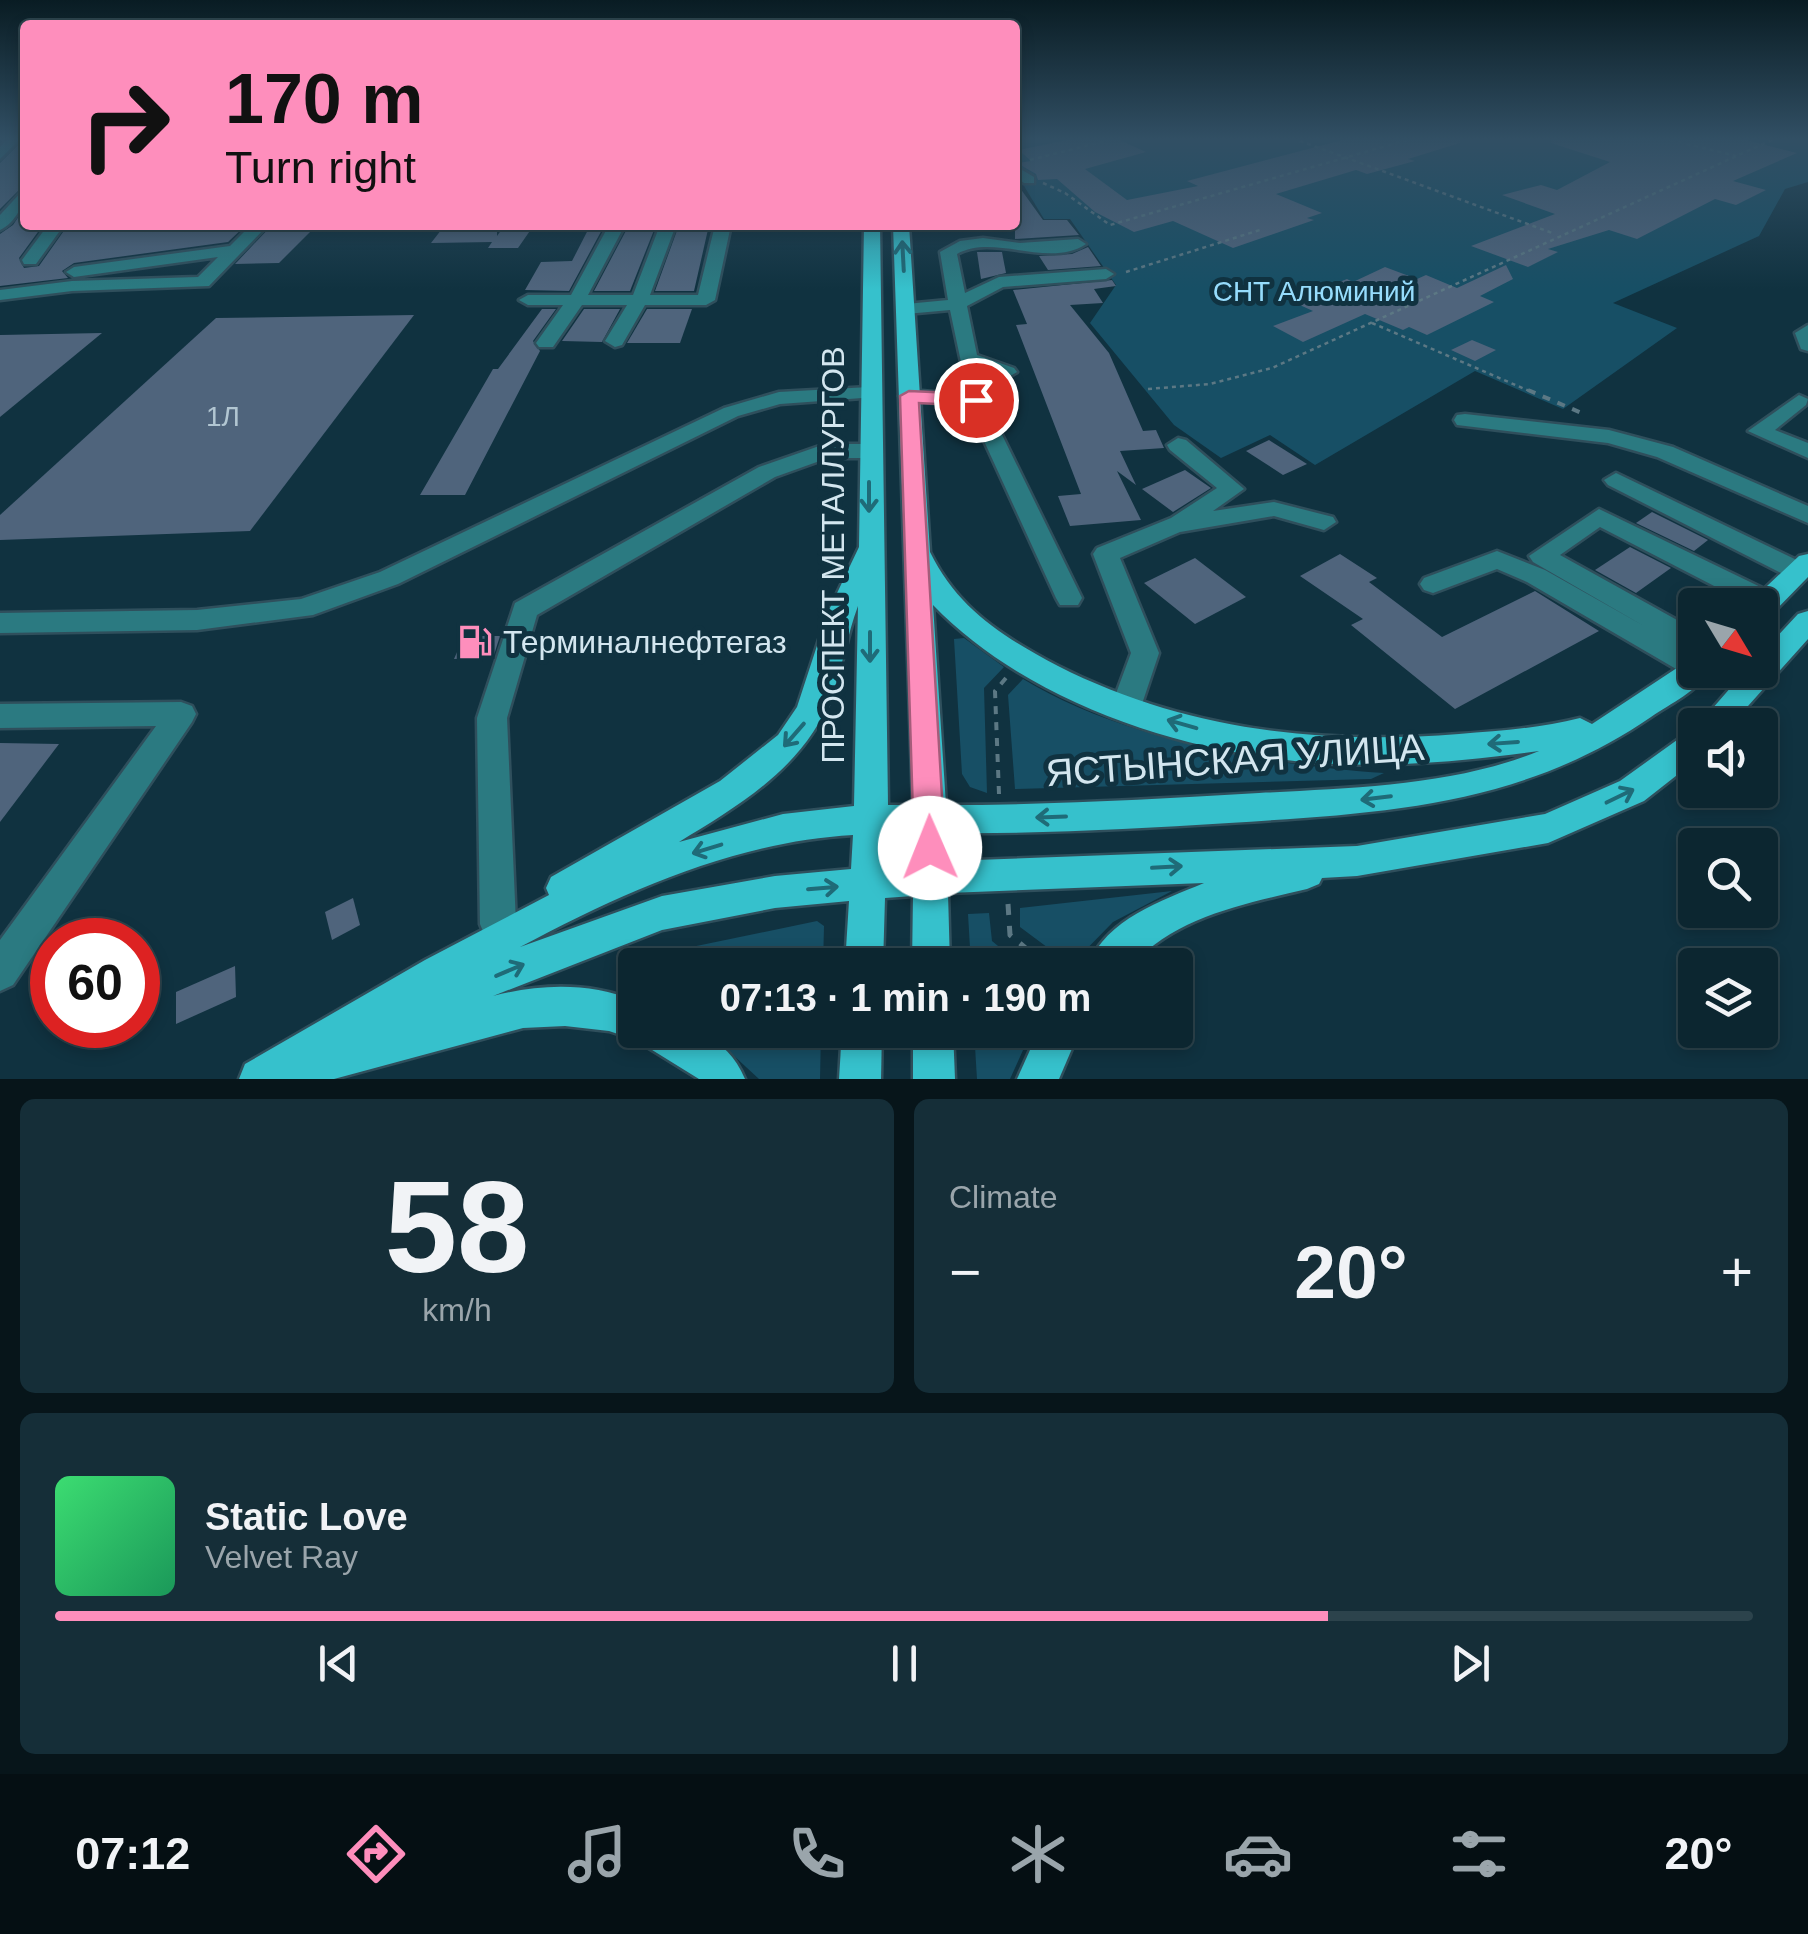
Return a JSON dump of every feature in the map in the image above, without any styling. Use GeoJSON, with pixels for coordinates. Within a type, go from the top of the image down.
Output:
{"type":"FeatureCollection","features":[{"type":"Feature","properties":{"kind":"main road","name":"ПРОСПЕКТ МЕТАЛЛУРГОВ"},"geometry":{"type":"LineString","coordinates":[[865,948],[871,819],[872,230]]}},
{"type":"Feature","properties":{"kind":"main road"},"geometry":{"type":"LineString","coordinates":[[902,230],[930,818],[932,948]]}},
{"type":"Feature","properties":{"kind":"main road"},"geometry":{"type":"LineString","coordinates":[[916,548],[942,598],[978,632],[1050,676],[1126,708],[1259,742],[1312,750],[1393,753],[1547,739],[1632,716]]}},
{"type":"Feature","properties":{"kind":"main road"},"geometry":{"type":"LineString","coordinates":[[261,1079],[498,924],[693,813],[774,758],[804,724],[826,677],[842,612],[870,549]]}},
{"type":"Feature","properties":{"kind":"main road"},"geometry":{"type":"LineString","coordinates":[[1778,591],[1803,566]]}},
{"type":"Feature","properties":{"kind":"main road"},"geometry":{"type":"LineString","coordinates":[[1729,708],[1808,621]]}},
{"type":"Feature","properties":{"kind":"main road","name":"ЯСТЫНСКАЯ УЛИЦА"},"geometry":{"type":"LineString","coordinates":[[261,1079],[504,937],[632,872],[756,834],[871,819],[1180,812],[1328,804],[1423,792],[1526,769],[1632,716],[1678,683]]}},
{"type":"Feature","properties":{"kind":"main road"},"geometry":{"type":"LineString","coordinates":[[1124,948],[1140,931],[1212,896],[1357,861],[1548,828],[1632,791],[1678,757]]}},
{"type":"Feature","properties":{"kind":"main road"},"geometry":{"type":"LineString","coordinates":[[261,1079],[516,967],[662,913],[775,892],[930,878],[1357,861]]}},
{"type":"Feature","properties":{"kind":"main road"},"geometry":{"type":"LineString","coordinates":[[261,1079],[523,1008],[618,1013]]}},
{"type":"Feature","properties":{"kind":"main road"},"geometry":{"type":"LineString","coordinates":[[684,1048],[713,1064],[724,1079]]}},
{"type":"Feature","properties":{"kind":"main road"},"geometry":{"type":"LineString","coordinates":[[860,1079],[861,1048]]}},
{"type":"Feature","properties":{"kind":"main road"},"geometry":{"type":"LineString","coordinates":[[933,1048],[934,1079]]}},
{"type":"Feature","properties":{"kind":"main road"},"geometry":{"type":"LineString","coordinates":[[1038,1079],[1052,1048]]}},
{"type":"Feature","properties":{"kind":"lane"},"geometry":{"type":"LineString","coordinates":[[0,225],[20,199]]}},
{"type":"Feature","properties":{"kind":"lane"},"geometry":{"type":"LineString","coordinates":[[30,260],[52,230]]}},
{"type":"Feature","properties":{"kind":"lane"},"geometry":{"type":"LineString","coordinates":[[0,295],[72,286],[204,282],[255,230]]}},
{"type":"Feature","properties":{"kind":"lane"},"geometry":{"type":"LineString","coordinates":[[546,343],[577,299],[614,230]]}},
{"type":"Feature","properties":{"kind":"lane"},"geometry":{"type":"LineString","coordinates":[[616,341],[639,300],[666,230]]}},
{"type":"Feature","properties":{"kind":"lane"},"geometry":{"type":"LineString","coordinates":[[528,300],[706,300],[722,230]]}},
{"type":"Feature","properties":{"kind":"lane"},"geometry":{"type":"LineString","coordinates":[[1007,372],[968,358],[948,252],[958,245],[1078,244]]}},
{"type":"Feature","properties":{"kind":"lane"},"geometry":{"type":"LineString","coordinates":[[0,282],[236,250]]}},
{"type":"Feature","properties":{"kind":"lane"},"geometry":{"type":"LineString","coordinates":[[906,308],[958,304],[999,282],[1106,274]]}},
{"type":"Feature","properties":{"kind":"lane"},"geometry":{"type":"LineString","coordinates":[[1808,330],[1804,333],[1808,346]]}},
{"type":"Feature","properties":{"kind":"lane"},"geometry":{"type":"LineString","coordinates":[[0,623],[196,620],[303,608],[406,570],[732,412],[779,398],[869,393]]}},
{"type":"Feature","properties":{"kind":"lane"},"geometry":{"type":"LineString","coordinates":[[909,396],[976,400],[1069,598]]}},
{"type":"Feature","properties":{"kind":"lane"},"geometry":{"type":"LineString","coordinates":[[1799,401],[1759,431],[1808,451]]}},
{"type":"Feature","properties":{"kind":"lane"},"geometry":{"type":"LineString","coordinates":[[1465,420],[1609,437],[1664,452],[1808,515]]}},
{"type":"Feature","properties":{"kind":"lane"},"geometry":{"type":"LineString","coordinates":[[1126,708],[1145,654],[1106,554],[1174,525],[1232,489],[1178,445]]}},
{"type":"Feature","properties":{"kind":"lane"},"geometry":{"type":"LineString","coordinates":[[498,924],[492,718],[525,610],[767,472],[825,451],[869,451]]}},
{"type":"Feature","properties":{"kind":"lane"},"geometry":{"type":"LineString","coordinates":[[1616,480],[1803,566]]}},
{"type":"Feature","properties":{"kind":"lane"},"geometry":{"type":"LineString","coordinates":[[1174,525],[1274,509],[1324,522]]}},
{"type":"Feature","properties":{"kind":"lane"},"geometry":{"type":"LineString","coordinates":[[1678,633],[1542,556],[1599,517],[1732,588]]}},
{"type":"Feature","properties":{"kind":"lane"},"geometry":{"type":"LineString","coordinates":[[1433,584],[1497,560],[1536,576],[1678,659]]}},
{"type":"Feature","properties":{"kind":"lane"},"geometry":{"type":"LineString","coordinates":[[0,716],[181,714],[0,972]]}},
{"type":"Feature","properties":{"kind":"path"},"geometry":{"type":"LineString","coordinates":[[1052,188],[1110,224],[1236,188]]}},
{"type":"Feature","properties":{"kind":"path"},"geometry":{"type":"LineString","coordinates":[[1431,188],[1558,235]]}},
{"type":"Feature","properties":{"kind":"path"},"geometry":{"type":"LineString","coordinates":[[1148,388],[1210,384],[1272,368],[1664,188]]}},
{"type":"Feature","properties":{"kind":"path"},"geometry":{"type":"LineString","coordinates":[[1106,274],[1133,272],[1263,229]]}},
{"type":"Feature","properties":{"kind":"path"},"geometry":{"type":"LineString","coordinates":[[1369,322],[1586,414]]}},
{"type":"Feature","properties":{"kind":"path"},"geometry":{"type":"LineString","coordinates":[[999,794],[996,691],[1009,675]]}},
{"type":"Feature","properties":{"kind":"path"},"geometry":{"type":"LineString","coordinates":[[1008,904],[1010,935],[1026,948]]}},
{"type":"Feature","properties":{"kind":"green space","name":"СНТ Алюминий"},"geometry":{"type":"Polygon","coordinates":[[[1025,188],[1787,188],[1759,236],[1613,303],[1677,328],[1563,409],[1475,371],[1315,465],[1270,435],[1221,458],[1174,425],[1090,323],[1116,285],[1070,219],[1044,219],[1025,188]]]}},
{"type":"Feature","properties":{"kind":"green space"},"geometry":{"type":"Polygon","coordinates":[[[964,638],[1004,667],[984,688],[987,793],[970,787],[962,774],[954,639],[964,638]]]}},
{"type":"Feature","properties":{"kind":"green space"},"geometry":{"type":"Polygon","coordinates":[[[1023,679],[1105,718],[1198,746],[1294,764],[1384,773],[1371,779],[1015,789],[1008,695],[1023,679]]]}},
{"type":"Feature","properties":{"kind":"green space"},"geometry":{"type":"Polygon","coordinates":[[[1172,891],[1113,922],[1088,948],[1048,948],[1020,927],[1020,908],[1172,891]]]}},
{"type":"Feature","properties":{"kind":"green space"},"geometry":{"type":"Polygon","coordinates":[[[989,913],[992,941],[1000,948],[970,948],[968,914],[989,913]]]}},
{"type":"Feature","properties":{"kind":"green space"},"geometry":{"type":"Polygon","coordinates":[[[817,921],[824,926],[823,948],[687,948],[817,921]]]}},
{"type":"Feature","properties":{"kind":"green space"},"geometry":{"type":"Polygon","coordinates":[[[725,1048],[821,1048],[820,1079],[759,1079],[725,1048]]]}},
{"type":"Feature","properties":{"kind":"green space"},"geometry":{"type":"Polygon","coordinates":[[[975,1048],[1024,1048],[1010,1079],[977,1079],[975,1048]]]}},
{"type":"Feature","properties":{"kind":"building"},"geometry":{"type":"Polygon","coordinates":[[[0,188],[20,188],[20,189],[0,209],[0,188]]]}},
{"type":"Feature","properties":{"kind":"building"},"geometry":{"type":"Polygon","coordinates":[[[1020,188],[1043,220],[1067,220],[1079,235],[1015,239],[1015,230],[1020,230],[1020,188]]]}},
{"type":"Feature","properties":{"kind":"building"},"geometry":{"type":"Polygon","coordinates":[[[1068,188],[1111,188],[1127,200],[1186,188],[1295,188],[1276,194],[1322,213],[1307,218],[1314,220],[1233,248],[1173,221],[1134,232],[1095,212],[1068,188]]]}},
{"type":"Feature","properties":{"kind":"building"},"geometry":{"type":"Polygon","coordinates":[[[1528,188],[1766,190],[1736,205],[1715,199],[1637,239],[1609,230],[1548,249],[1558,252],[1528,267],[1471,246],[1555,214],[1502,195],[1528,188]]]}},
{"type":"Feature","properties":{"kind":"building"},"geometry":{"type":"Polygon","coordinates":[[[20,214],[20,230],[39,230],[19,258],[24,268],[39,266],[64,230],[241,230],[228,242],[74,263],[62,271],[68,278],[0,286],[0,234],[20,214]]]}},
{"type":"Feature","properties":{"kind":"building"},"geometry":{"type":"Polygon","coordinates":[[[267,230],[312,230],[279,263],[235,264],[267,230]]]}},
{"type":"Feature","properties":{"kind":"building"},"geometry":{"type":"Polygon","coordinates":[[[441,230],[497,230],[497,236],[501,230],[531,230],[518,248],[488,248],[492,242],[431,243],[441,230]]]}},
{"type":"Feature","properties":{"kind":"building"},"geometry":{"type":"Polygon","coordinates":[[[588,230],[602,230],[569,291],[525,290],[541,262],[572,261],[588,230]]]}},
{"type":"Feature","properties":{"kind":"building"},"geometry":{"type":"Polygon","coordinates":[[[626,230],[654,230],[630,291],[594,291],[626,230]]]}},
{"type":"Feature","properties":{"kind":"building"},"geometry":{"type":"Polygon","coordinates":[[[677,230],[708,230],[694,291],[655,291],[677,230]]]}},
{"type":"Feature","properties":{"kind":"building"},"geometry":{"type":"Polygon","coordinates":[[[1088,247],[1101,266],[1048,270],[1039,256],[1072,254],[1088,247]]]}},
{"type":"Feature","properties":{"kind":"building"},"geometry":{"type":"Polygon","coordinates":[[[977,252],[1002,252],[1006,273],[981,279],[977,252]]]}},
{"type":"Feature","properties":{"kind":"building"},"geometry":{"type":"Polygon","coordinates":[[[1506,265],[1513,279],[1480,296],[1494,302],[1427,335],[1365,314],[1303,342],[1273,326],[1313,311],[1291,301],[1347,279],[1353,282],[1385,267],[1417,279],[1426,275],[1457,288],[1506,265]]]}},
{"type":"Feature","properties":{"kind":"building"},"geometry":{"type":"Polygon","coordinates":[[[1112,280],[1116,286],[1094,289],[1103,303],[1070,305],[1109,353],[1143,431],[1156,430],[1164,448],[1120,451],[1136,485],[1117,471],[1141,520],[1070,526],[1058,496],[1081,494],[1016,325],[1027,324],[1013,290],[1112,280]]]}},
{"type":"Feature","properties":{"kind":"building"},"geometry":{"type":"Polygon","coordinates":[[[542,309],[556,309],[533,341],[540,351],[465,495],[420,495],[493,369],[498,369],[542,309]]]}},
{"type":"Feature","properties":{"kind":"building"},"geometry":{"type":"Polygon","coordinates":[[[584,309],[620,309],[602,342],[562,341],[584,309]]]}},
{"type":"Feature","properties":{"kind":"building"},"geometry":{"type":"Polygon","coordinates":[[[647,309],[692,309],[680,343],[627,343],[647,309]]]}},
{"type":"Feature","properties":{"kind":"building"},"geometry":{"type":"Polygon","coordinates":[[[414,315],[250,531],[0,540],[0,515],[216,318],[414,315]]]}},
{"type":"Feature","properties":{"kind":"building"},"geometry":{"type":"Polygon","coordinates":[[[102,333],[0,417],[0,335],[102,333]]]}},
{"type":"Feature","properties":{"kind":"building"},"geometry":{"type":"Polygon","coordinates":[[[1472,340],[1496,350],[1475,361],[1451,350],[1472,340]]]}},
{"type":"Feature","properties":{"kind":"building"},"geometry":{"type":"Polygon","coordinates":[[[1269,440],[1307,464],[1283,475],[1246,451],[1269,440]]]}},
{"type":"Feature","properties":{"kind":"building"},"geometry":{"type":"Polygon","coordinates":[[[1185,470],[1211,488],[1173,512],[1142,489],[1185,470]]]}},
{"type":"Feature","properties":{"kind":"building"},"geometry":{"type":"Polygon","coordinates":[[[1652,512],[1708,540],[1694,551],[1636,523],[1652,512]]]}},
{"type":"Feature","properties":{"kind":"building"},"geometry":{"type":"Polygon","coordinates":[[[1630,547],[1671,568],[1636,593],[1595,570],[1630,547]]]}},
{"type":"Feature","properties":{"kind":"building"},"geometry":{"type":"Polygon","coordinates":[[[1340,554],[1377,578],[1369,582],[1442,637],[1535,591],[1599,631],[1455,709],[1351,625],[1363,619],[1300,576],[1340,554]]]}},
{"type":"Feature","properties":{"kind":"building"},"geometry":{"type":"Polygon","coordinates":[[[1195,558],[1246,597],[1195,624],[1144,583],[1195,558]]]}},
{"type":"Feature","properties":{"kind":"building"},"geometry":{"type":"Polygon","coordinates":[[[464,636],[500,636],[493,658],[454,659],[464,636]]]}},
{"type":"Feature","properties":{"kind":"building"},"geometry":{"type":"Polygon","coordinates":[[[0,743],[59,744],[0,822],[0,743]]]}},
{"type":"Feature","properties":{"kind":"building"},"geometry":{"type":"Polygon","coordinates":[[[353,898],[360,925],[332,940],[325,912],[353,898]]]}},
{"type":"Feature","properties":{"kind":"building"},"geometry":{"type":"Polygon","coordinates":[[[235,966],[236,997],[176,1024],[176,992],[235,966]]]}},
{"type":"Feature","properties":{"kind":"place","name":"Терминалнефтегаз"},"geometry":{"type":"Point","coordinates":[475,642]}},
{"type":"Feature","properties":{"kind":"route"},"geometry":{"type":"LineString","coordinates":[[930,848],[909,396],[976,400]]}}]}
